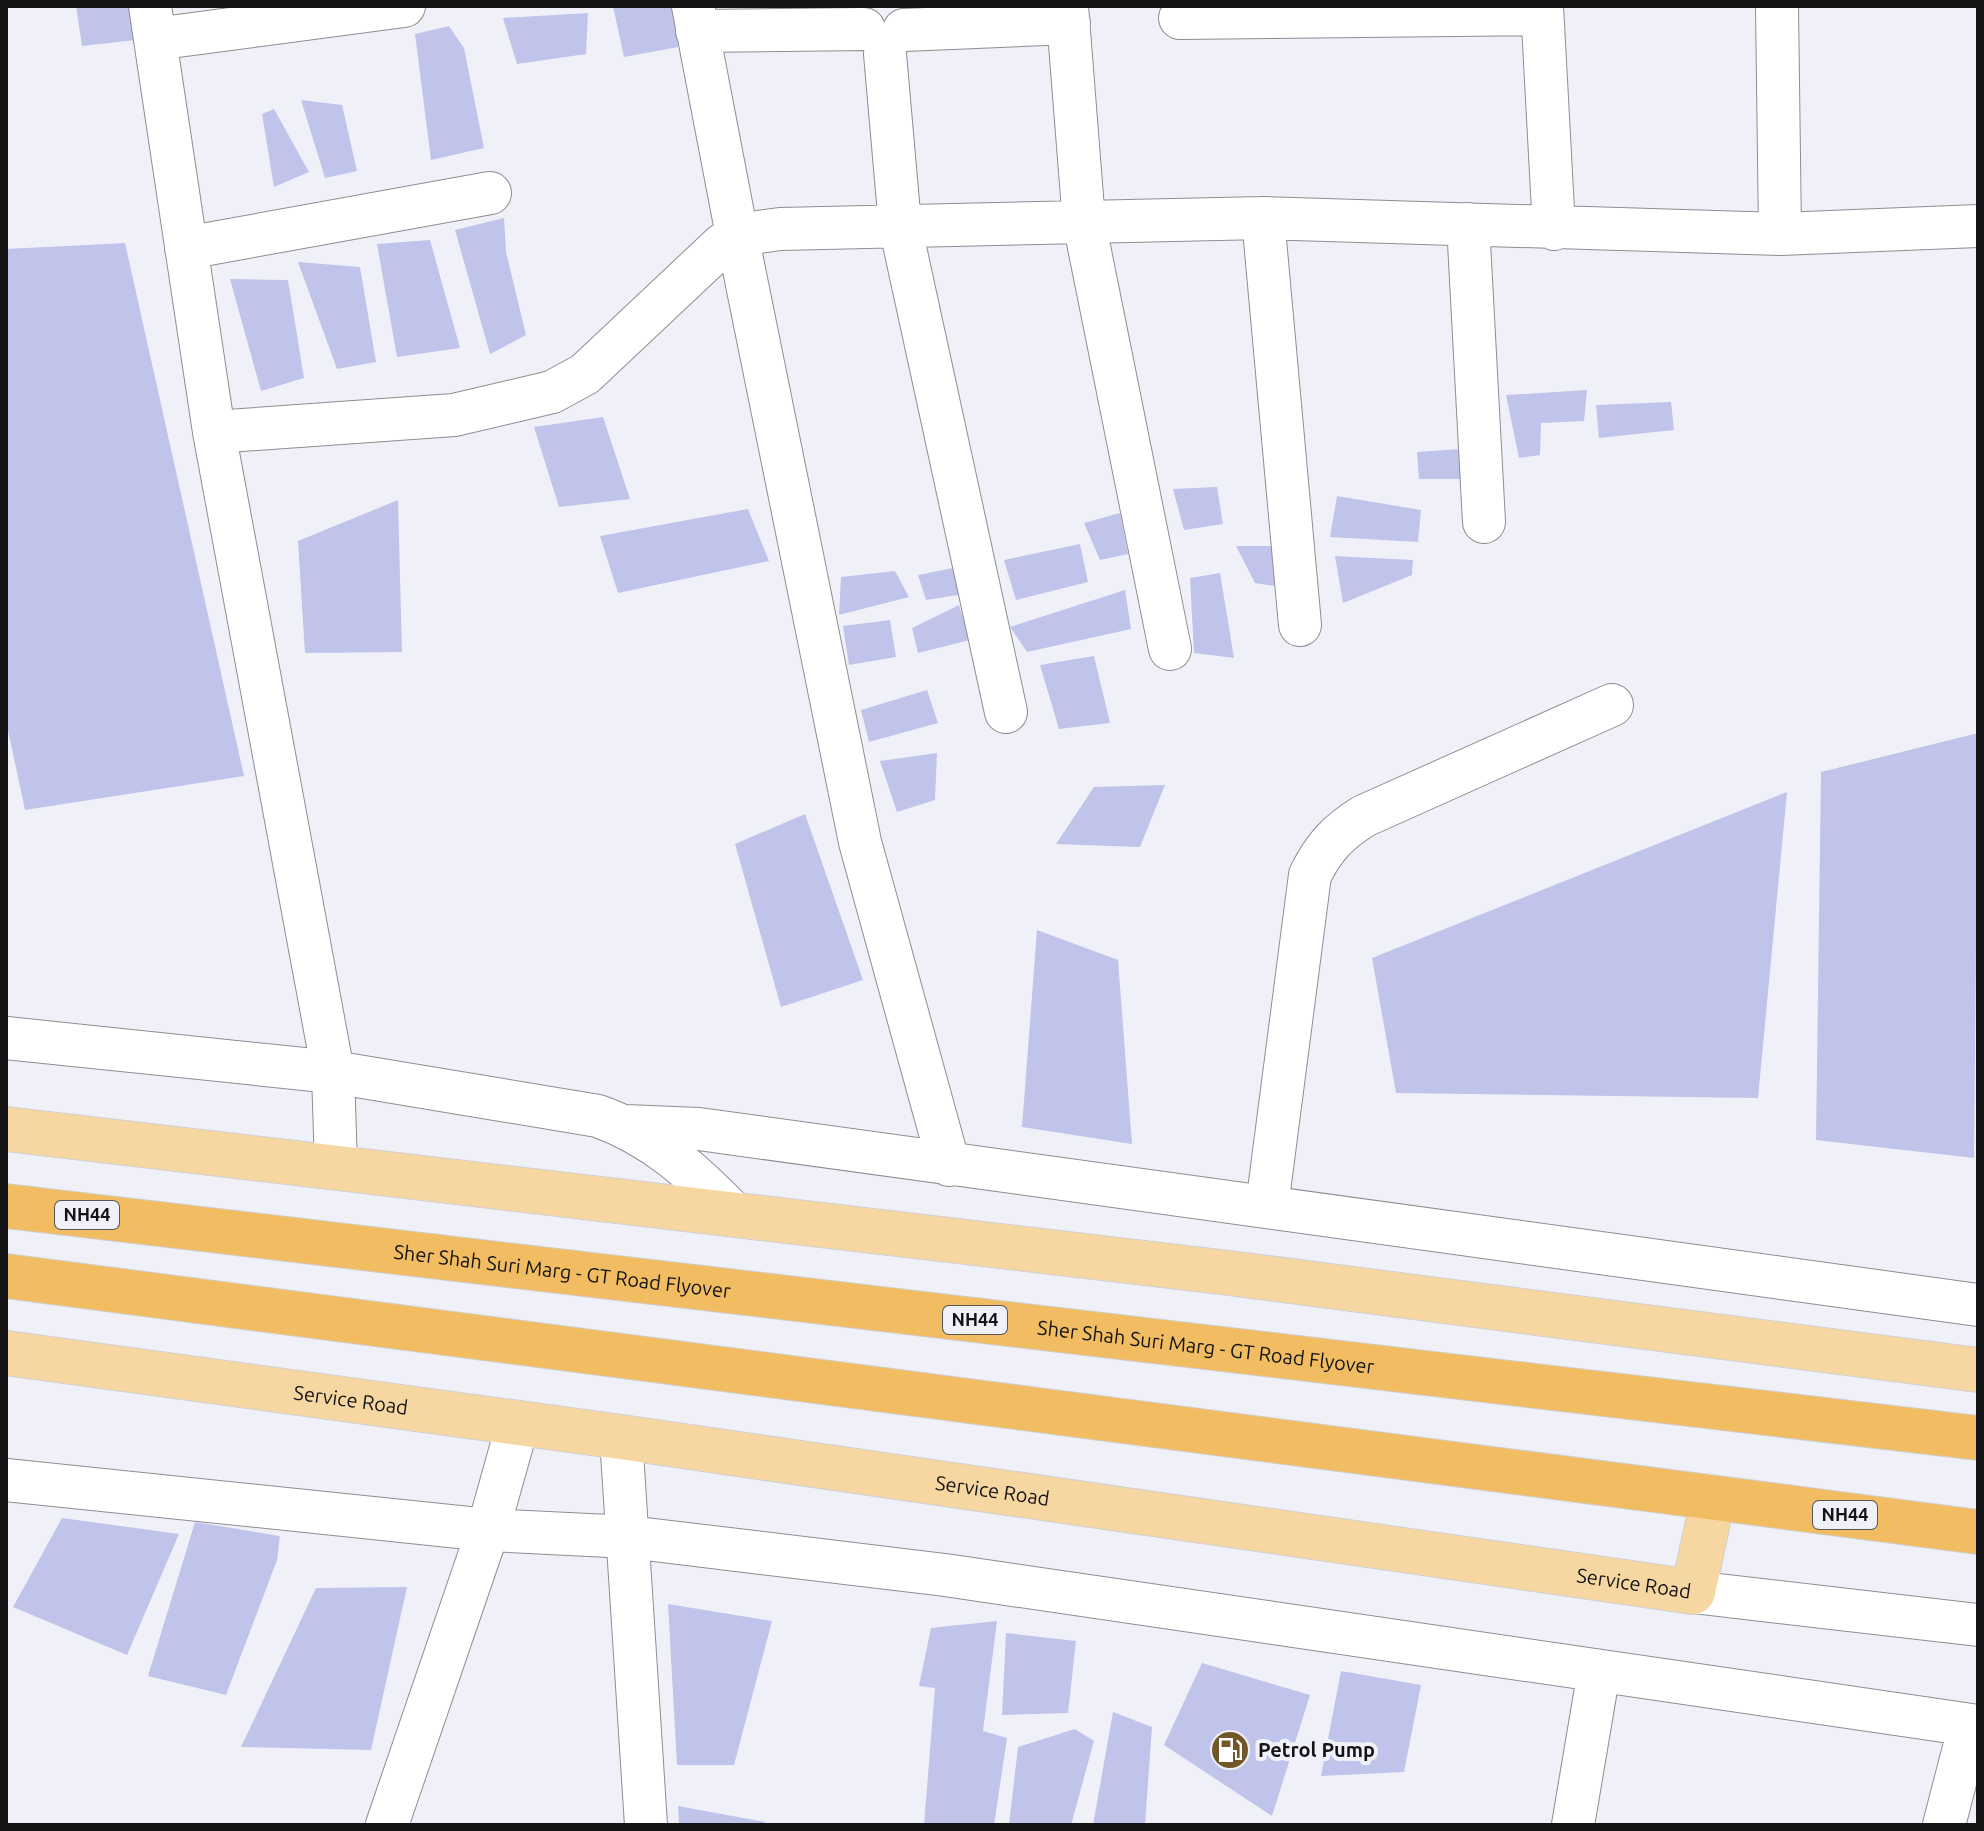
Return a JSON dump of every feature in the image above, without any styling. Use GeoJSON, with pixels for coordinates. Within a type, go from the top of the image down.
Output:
{"type":"FeatureCollection","features":[{"type":"Feature","properties":{"kind":"highway","name":"Sher Shah Suri Marg - GT Road Flyover"},"geometry":{"type":"LineString","coordinates":[[6,1206],[1978,1438]]}},
{"type":"Feature","properties":{"kind":"highway","name":"NH44"},"geometry":{"type":"LineString","coordinates":[[6,1276],[1978,1532]]}},
{"type":"Feature","properties":{"kind":"main road"},"geometry":{"type":"LineString","coordinates":[[6,1129],[1213,1271],[1978,1370]]}},
{"type":"Feature","properties":{"kind":"main road","name":"Service Road"},"geometry":{"type":"LineString","coordinates":[[6,1353],[621,1437],[1693,1592]]}},
{"type":"Feature","properties":{"kind":"main road"},"geometry":{"type":"LineString","coordinates":[[1693,1592],[1713,1498]]}},
{"type":"Feature","properties":{"kind":"street"},"geometry":{"type":"LineString","coordinates":[[336,1167],[333,1072],[214,432],[152,22],[404,6]]}},
{"type":"Feature","properties":{"kind":"street"},"geometry":{"type":"LineString","coordinates":[[1777,6],[1780,234]]}},
{"type":"Feature","properties":{"kind":"street"},"geometry":{"type":"LineString","coordinates":[[1180,18],[1542,10],[1554,229]]}},
{"type":"Feature","properties":{"kind":"street"},"geometry":{"type":"LineString","coordinates":[[949,1165],[860,842],[695,19],[883,27],[1068,15],[1084,222],[1170,649]]}},
{"type":"Feature","properties":{"kind":"street"},"geometry":{"type":"LineString","coordinates":[[883,27],[900,225],[1006,712]]}},
{"type":"Feature","properties":{"kind":"street"},"geometry":{"type":"LineString","coordinates":[[186,248],[490,193]]}},
{"type":"Feature","properties":{"kind":"street"},"geometry":{"type":"LineString","coordinates":[[214,432],[454,415],[552,392],[585,374],[722,245],[737,235],[756,231],[1263,218],[1780,234],[1978,226]]}},
{"type":"Feature","properties":{"kind":"street"},"geometry":{"type":"LineString","coordinates":[[1263,218],[1300,625]]}},
{"type":"Feature","properties":{"kind":"street"},"geometry":{"type":"LineString","coordinates":[[1468,224],[1484,522]]}},
{"type":"Feature","properties":{"kind":"street"},"geometry":{"type":"LineString","coordinates":[[1267,1206],[1310,875],[1322,850],[1337,833],[1364,816],[1612,705]]}},
{"type":"Feature","properties":{"kind":"street"},"geometry":{"type":"LineString","coordinates":[[6,1038],[333,1072],[574,1111],[625,1126],[699,1129],[1978,1305]]}},
{"type":"Feature","properties":{"kind":"street"},"geometry":{"type":"LineString","coordinates":[[625,1126],[685,1165],[734,1214]]}},
{"type":"Feature","properties":{"kind":"street"},"geometry":{"type":"LineString","coordinates":[[387,1825],[488,1530],[518,1423]]}},
{"type":"Feature","properties":{"kind":"street"},"geometry":{"type":"LineString","coordinates":[[621,1437],[646,1825]]}},
{"type":"Feature","properties":{"kind":"street"},"geometry":{"type":"LineString","coordinates":[[6,1480],[488,1530],[629,1537],[945,1575],[1974,1726],[1944,1825]]}},
{"type":"Feature","properties":{"kind":"street","name":"Service Road"},"geometry":{"type":"LineString","coordinates":[[1693,1592],[1978,1625]]}},
{"type":"Feature","properties":{"kind":"street"},"geometry":{"type":"LineString","coordinates":[[1573,1825],[1599,1671]]}},
{"type":"Feature","properties":{"kind":"building"},"geometry":{"type":"Polygon","coordinates":[[[76,6],[128,6],[136,40],[82,46],[76,6]]]}},
{"type":"Feature","properties":{"kind":"building"},"geometry":{"type":"Polygon","coordinates":[[[613,6],[674,6],[678,47],[624,57],[613,6]]]}},
{"type":"Feature","properties":{"kind":"building"},"geometry":{"type":"Polygon","coordinates":[[[588,13],[586,54],[517,64],[503,18],[588,13]]]}},
{"type":"Feature","properties":{"kind":"building"},"geometry":{"type":"Polygon","coordinates":[[[449,26],[464,48],[484,148],[431,160],[415,34],[449,26]]]}},
{"type":"Feature","properties":{"kind":"building"},"geometry":{"type":"Polygon","coordinates":[[[301,100],[342,105],[357,171],[325,178],[301,100]]]}},
{"type":"Feature","properties":{"kind":"building"},"geometry":{"type":"Polygon","coordinates":[[[274,109],[309,172],[274,187],[262,114],[274,109]]]}},
{"type":"Feature","properties":{"kind":"building"},"geometry":{"type":"Polygon","coordinates":[[[504,218],[506,252],[526,335],[490,354],[455,230],[504,218]]]}},
{"type":"Feature","properties":{"kind":"building"},"geometry":{"type":"Polygon","coordinates":[[[430,240],[460,348],[397,357],[377,244],[430,240]]]}},
{"type":"Feature","properties":{"kind":"building"},"geometry":{"type":"Polygon","coordinates":[[[125,243],[244,776],[25,810],[6,721],[6,249],[125,243]]]}},
{"type":"Feature","properties":{"kind":"building"},"geometry":{"type":"Polygon","coordinates":[[[298,262],[360,267],[376,362],[337,369],[298,262]]]}},
{"type":"Feature","properties":{"kind":"building"},"geometry":{"type":"Polygon","coordinates":[[[230,279],[288,280],[304,378],[261,391],[230,279]]]}},
{"type":"Feature","properties":{"kind":"building"},"geometry":{"type":"Polygon","coordinates":[[[1587,390],[1584,421],[1541,423],[1540,455],[1519,458],[1506,395],[1587,390]]]}},
{"type":"Feature","properties":{"kind":"building"},"geometry":{"type":"Polygon","coordinates":[[[1671,402],[1674,430],[1599,438],[1596,405],[1671,402]]]}},
{"type":"Feature","properties":{"kind":"building"},"geometry":{"type":"Polygon","coordinates":[[[603,417],[630,499],[559,507],[534,427],[603,417]]]}},
{"type":"Feature","properties":{"kind":"building"},"geometry":{"type":"Polygon","coordinates":[[[1461,449],[1462,479],[1419,479],[1417,452],[1461,449]]]}},
{"type":"Feature","properties":{"kind":"building"},"geometry":{"type":"Polygon","coordinates":[[[1217,487],[1223,524],[1184,530],[1173,489],[1217,487]]]}},
{"type":"Feature","properties":{"kind":"building"},"geometry":{"type":"Polygon","coordinates":[[[1337,496],[1421,510],[1418,542],[1330,537],[1337,496]]]}},
{"type":"Feature","properties":{"kind":"building"},"geometry":{"type":"Polygon","coordinates":[[[398,500],[402,652],[305,653],[298,541],[398,500]]]}},
{"type":"Feature","properties":{"kind":"building"},"geometry":{"type":"Polygon","coordinates":[[[748,509],[769,561],[618,593],[600,536],[748,509]]]}},
{"type":"Feature","properties":{"kind":"building"},"geometry":{"type":"Polygon","coordinates":[[[1120,513],[1128,554],[1100,560],[1084,523],[1120,513]]]}},
{"type":"Feature","properties":{"kind":"building"},"geometry":{"type":"Polygon","coordinates":[[[1080,544],[1088,582],[1016,600],[1004,560],[1080,544]]]}},
{"type":"Feature","properties":{"kind":"building"},"geometry":{"type":"Polygon","coordinates":[[[1236,546],[1274,546],[1274,586],[1255,583],[1236,546]]]}},
{"type":"Feature","properties":{"kind":"building"},"geometry":{"type":"Polygon","coordinates":[[[1335,556],[1413,560],[1412,575],[1343,603],[1335,556]]]}},
{"type":"Feature","properties":{"kind":"building"},"geometry":{"type":"Polygon","coordinates":[[[953,568],[964,594],[926,600],[918,575],[953,568]]]}},
{"type":"Feature","properties":{"kind":"building"},"geometry":{"type":"Polygon","coordinates":[[[895,571],[909,597],[839,615],[841,577],[895,571]]]}},
{"type":"Feature","properties":{"kind":"building"},"geometry":{"type":"Polygon","coordinates":[[[1220,573],[1234,658],[1194,653],[1190,578],[1220,573]]]}},
{"type":"Feature","properties":{"kind":"building"},"geometry":{"type":"Polygon","coordinates":[[[1125,590],[1131,629],[1027,652],[1010,627],[1125,590]]]}},
{"type":"Feature","properties":{"kind":"building"},"geometry":{"type":"Polygon","coordinates":[[[959,605],[970,640],[918,653],[912,628],[959,605]]]}},
{"type":"Feature","properties":{"kind":"building"},"geometry":{"type":"Polygon","coordinates":[[[890,620],[896,657],[849,665],[843,626],[890,620]]]}},
{"type":"Feature","properties":{"kind":"building"},"geometry":{"type":"Polygon","coordinates":[[[1094,656],[1110,723],[1059,729],[1040,665],[1094,656]]]}},
{"type":"Feature","properties":{"kind":"building"},"geometry":{"type":"Polygon","coordinates":[[[927,690],[938,723],[869,742],[861,710],[927,690]]]}},
{"type":"Feature","properties":{"kind":"building"},"geometry":{"type":"Polygon","coordinates":[[[1978,733],[1974,1158],[1816,1140],[1821,772],[1978,733]]]}},
{"type":"Feature","properties":{"kind":"building"},"geometry":{"type":"Polygon","coordinates":[[[937,753],[935,800],[897,812],[880,761],[937,753]]]}},
{"type":"Feature","properties":{"kind":"building"},"geometry":{"type":"Polygon","coordinates":[[[1165,785],[1140,847],[1056,844],[1094,787],[1165,785]]]}},
{"type":"Feature","properties":{"kind":"building"},"geometry":{"type":"Polygon","coordinates":[[[1787,792],[1758,1098],[1396,1093],[1372,958],[1787,792]]]}},
{"type":"Feature","properties":{"kind":"building"},"geometry":{"type":"Polygon","coordinates":[[[805,814],[863,980],[781,1007],[735,844],[805,814]]]}},
{"type":"Feature","properties":{"kind":"building"},"geometry":{"type":"Polygon","coordinates":[[[1037,930],[1118,960],[1132,1144],[1022,1127],[1037,930]]]}},
{"type":"Feature","properties":{"kind":"building"},"geometry":{"type":"Polygon","coordinates":[[[62,1518],[179,1534],[127,1655],[13,1607],[62,1518]]]}},
{"type":"Feature","properties":{"kind":"building"},"geometry":{"type":"Polygon","coordinates":[[[195,1522],[280,1536],[277,1560],[226,1695],[148,1676],[195,1522]]]}},
{"type":"Feature","properties":{"kind":"building"},"geometry":{"type":"Polygon","coordinates":[[[407,1587],[371,1750],[241,1747],[316,1588],[407,1587]]]}},
{"type":"Feature","properties":{"kind":"building"},"geometry":{"type":"Polygon","coordinates":[[[668,1604],[772,1621],[734,1765],[677,1765],[668,1604]]]}},
{"type":"Feature","properties":{"kind":"building"},"geometry":{"type":"Polygon","coordinates":[[[997,1621],[983,1731],[1007,1738],[994,1825],[924,1825],[935,1688],[919,1686],[931,1628],[997,1621]]]}},
{"type":"Feature","properties":{"kind":"building"},"geometry":{"type":"Polygon","coordinates":[[[1006,1633],[1076,1641],[1068,1713],[1002,1715],[1006,1633]]]}},
{"type":"Feature","properties":{"kind":"building"},"geometry":{"type":"Polygon","coordinates":[[[1202,1663],[1310,1695],[1272,1816],[1164,1745],[1202,1663]]]}},
{"type":"Feature","properties":{"kind":"building"},"geometry":{"type":"Polygon","coordinates":[[[1341,1671],[1421,1685],[1404,1772],[1321,1776],[1341,1671]]]}},
{"type":"Feature","properties":{"kind":"building"},"geometry":{"type":"Polygon","coordinates":[[[1113,1712],[1152,1727],[1145,1825],[1093,1825],[1113,1712]]]}},
{"type":"Feature","properties":{"kind":"building"},"geometry":{"type":"Polygon","coordinates":[[[1075,1729],[1094,1741],[1071,1825],[1009,1825],[1018,1747],[1075,1729]]]}},
{"type":"Feature","properties":{"kind":"building"},"geometry":{"type":"Polygon","coordinates":[[[678,1806],[765,1822],[765,1825],[679,1825],[678,1806]]]}},
{"type":"Feature","properties":{"kind":"place","name":"Petrol Pump"},"geometry":{"type":"Point","coordinates":[1230,1750]}}]}
